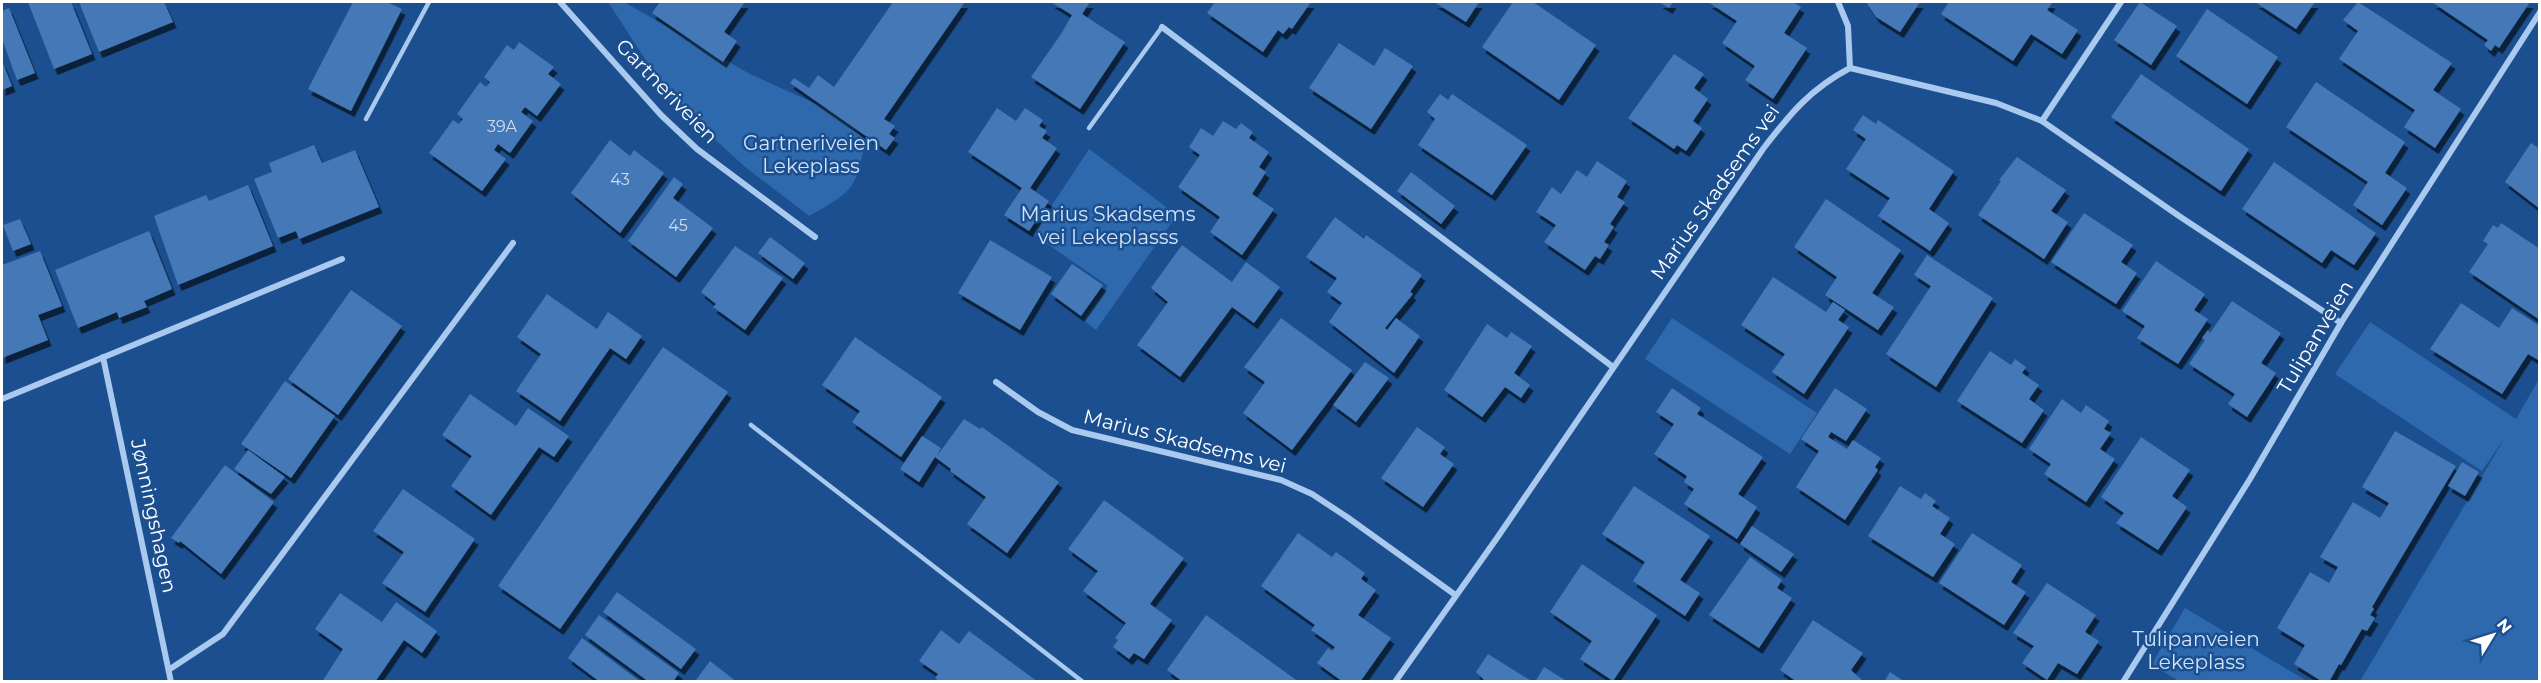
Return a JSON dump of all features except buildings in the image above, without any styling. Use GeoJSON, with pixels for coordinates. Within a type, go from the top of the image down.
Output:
{"type":"FeatureCollection","features":[{"type":"Feature","properties":{"kind":"street","name":"Gartneriveien"},"geometry":{"type":"LineString","coordinates":[[560,2],[661,115],[697,150],[815,237]]}},
{"type":"Feature","properties":{"kind":"street"},"geometry":{"type":"LineString","coordinates":[[1838,2],[1848,26],[1850,68],[1996,103],[2042,121],[2179,216],[2341,323]]}},
{"type":"Feature","properties":{"kind":"street"},"geometry":{"type":"LineString","coordinates":[[2042,121],[2121,2]]}},
{"type":"Feature","properties":{"kind":"street","name":"Tulipanveien"},"geometry":{"type":"LineString","coordinates":[[2123,681],[2250,479],[2341,323],[2540,12]]}},
{"type":"Feature","properties":{"kind":"street"},"geometry":{"type":"LineString","coordinates":[[1162,27],[1613,367]]}},
{"type":"Feature","properties":{"kind":"street","name":"Marius Skadsems vei"},"geometry":{"type":"LineString","coordinates":[[1395,681],[1454,594],[1497,538],[1763,149],[1799,104],[1826,81],[1850,68]]}},
{"type":"Feature","properties":{"kind":"street"},"geometry":{"type":"LineString","coordinates":[[170,669],[223,634],[513,243]]}},
{"type":"Feature","properties":{"kind":"street"},"geometry":{"type":"LineString","coordinates":[[2,399],[342,259]]}},
{"type":"Feature","properties":{"kind":"street","name":"Jønningshagen"},"geometry":{"type":"LineString","coordinates":[[103,357],[171,681]]}},
{"type":"Feature","properties":{"kind":"street","name":"Marius Skadsems vei"},"geometry":{"type":"LineString","coordinates":[[996,382],[1038,412],[1072,430],[1281,480],[1312,494],[1454,594]]}},
{"type":"Feature","properties":{"kind":"lane"},"geometry":{"type":"LineString","coordinates":[[366,119],[429,2]]}},
{"type":"Feature","properties":{"kind":"lane"},"geometry":{"type":"LineString","coordinates":[[1089,128],[1162,27]]}},
{"type":"Feature","properties":{"kind":"lane"},"geometry":{"type":"LineString","coordinates":[[752,425],[1083,681]]}},
{"type":"Feature","properties":{"kind":"green space","name":"Gartneriveien Lekeplass"},"geometry":{"type":"Polygon","coordinates":[[[608,2],[624,2],[750,74],[848,118],[865,141],[859,170],[850,188],[843,195],[809,216],[744,166],[671,99],[608,2]]]}},
{"type":"Feature","properties":{"kind":"green space","name":"Marius Skadsems vei Lekeplasss"},"geometry":{"type":"Polygon","coordinates":[[[1089,149],[1177,215],[1096,330],[1083,320],[1108,286],[1033,234],[1089,149]]]}},
{"type":"Feature","properties":{"kind":"green space"},"geometry":{"type":"Polygon","coordinates":[[[1672,318],[1817,413],[1790,454],[1645,359],[1672,318]]]}},
{"type":"Feature","properties":{"kind":"green space"},"geometry":{"type":"Polygon","coordinates":[[[2370,322],[2516,419],[2539,379],[2539,681],[2360,681],[2506,436],[2482,471],[2335,374],[2370,322]]]}},
{"type":"Feature","properties":{"kind":"green space","name":"Tulipanveien Lekeplass"},"geometry":{"type":"Polygon","coordinates":[[[2185,608],[2307,681],[2179,681],[2151,665],[2185,608]]]}}]}
